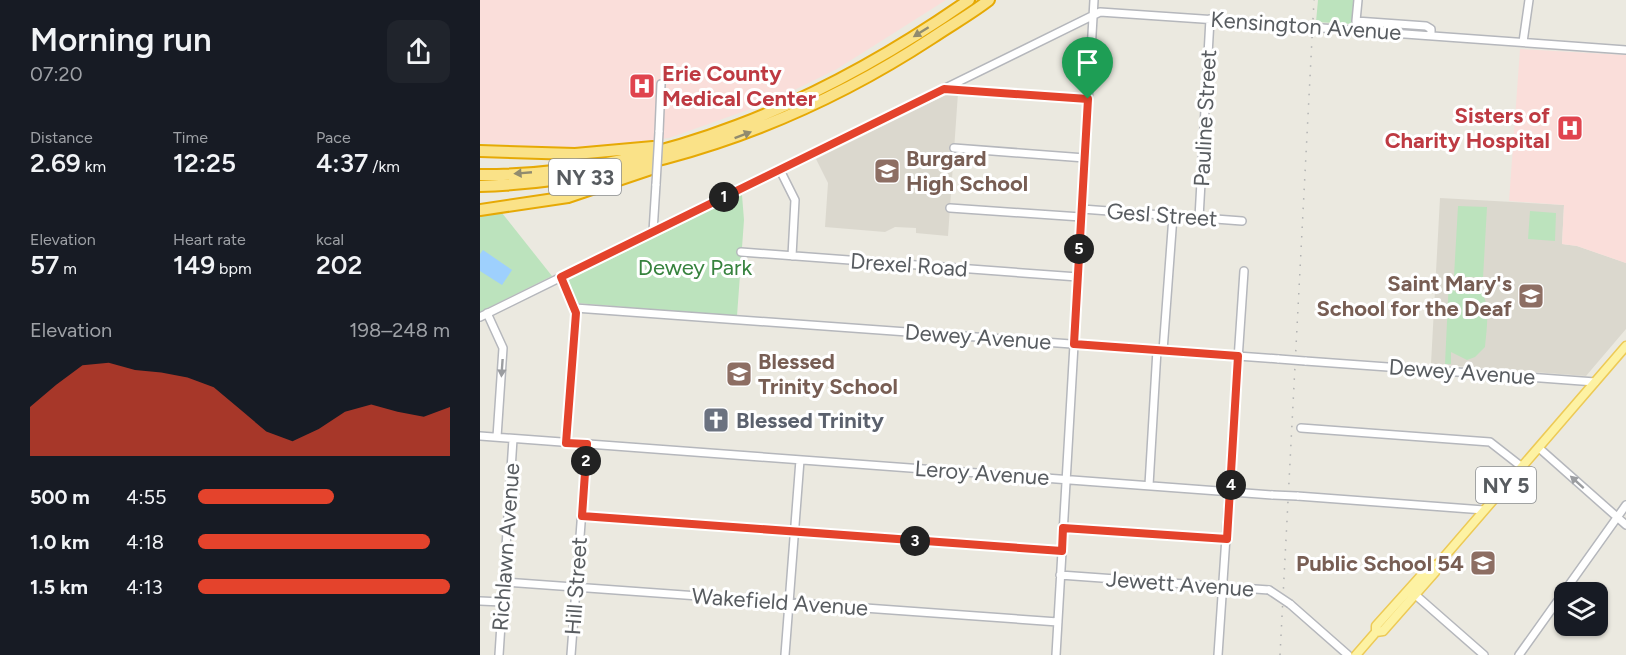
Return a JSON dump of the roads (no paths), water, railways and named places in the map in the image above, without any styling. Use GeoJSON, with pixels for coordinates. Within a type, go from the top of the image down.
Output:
{"type":"FeatureCollection","features":[{"type":"Feature","properties":{"kind":"highway","name":"NY 33"},"geometry":{"type":"LineString","coordinates":[[480,175],[554,170],[685,149],[790,105],[880,58],[969,0]]}},
{"type":"Feature","properties":{"kind":"highway","name":"NY 33"},"geometry":{"type":"LineString","coordinates":[[480,186],[576,178],[767,126],[847,89],[904,56],[989,0]]}},
{"type":"Feature","properties":{"kind":"highway"},"geometry":{"type":"LineString","coordinates":[[480,151],[584,154],[685,149]]}},
{"type":"Feature","properties":{"kind":"highway"},"geometry":{"type":"LineString","coordinates":[[480,210],[568,197],[685,149]]}},
{"type":"Feature","properties":{"kind":"main road","name":"NY 5"},"geometry":{"type":"LineString","coordinates":[[1356,655],[1376,632],[1377,627],[1412,592],[1429,567],[1438,564],[1626,346]]}},
{"type":"Feature","properties":{"kind":"street"},"geometry":{"type":"LineString","coordinates":[[1056,655],[1094,0]]}},
{"type":"Feature","properties":{"kind":"street"},"geometry":{"type":"LineString","coordinates":[[1358,0],[1356,21],[1426,26],[1431,29],[1431,36]]}},
{"type":"Feature","properties":{"kind":"street"},"geometry":{"type":"LineString","coordinates":[[1523,42],[1529,0]]}},
{"type":"Feature","properties":{"kind":"street","name":"Kensington Avenue"},"geometry":{"type":"LineString","coordinates":[[483,315],[1100,12],[1626,50]]}},
{"type":"Feature","properties":{"kind":"street","name":"Pauline Street"},"geometry":{"type":"LineString","coordinates":[[1199,218],[1210,19]]}},
{"type":"Feature","properties":{"kind":"street"},"geometry":{"type":"LineString","coordinates":[[1068,28],[1079,25],[1085,27],[1092,38]]}},
{"type":"Feature","properties":{"kind":"street"},"geometry":{"type":"LineString","coordinates":[[653,232],[662,84]]}},
{"type":"Feature","properties":{"kind":"street"},"geometry":{"type":"LineString","coordinates":[[944,89],[1088,99]]}},
{"type":"Feature","properties":{"kind":"street"},"geometry":{"type":"LineString","coordinates":[[954,148],[1085,158]]}},
{"type":"Feature","properties":{"kind":"street"},"geometry":{"type":"LineString","coordinates":[[780,170],[795,200],[792,256]]}},
{"type":"Feature","properties":{"kind":"street"},"geometry":{"type":"LineString","coordinates":[[950,208],[1081,218]]}},
{"type":"Feature","properties":{"kind":"street","name":"Gesl Street"},"geometry":{"type":"LineString","coordinates":[[1082,209],[1242,221]]}},
{"type":"Feature","properties":{"kind":"street"},"geometry":{"type":"LineString","coordinates":[[1149,486],[1173,216]]}},
{"type":"Feature","properties":{"kind":"street","name":"Drexel Road"},"geometry":{"type":"LineString","coordinates":[[741,252],[1078,277]]}},
{"type":"Feature","properties":{"kind":"street"},"geometry":{"type":"LineString","coordinates":[[1218,655],[1244,271]]}},
{"type":"Feature","properties":{"kind":"street"},"geometry":{"type":"LineString","coordinates":[[561,277],[575,308],[566,443]]}},
{"type":"Feature","properties":{"kind":"street","name":"Dewey Avenue"},"geometry":{"type":"LineString","coordinates":[[575,308],[1595,382]]}},
{"type":"Feature","properties":{"kind":"street"},"geometry":{"type":"LineString","coordinates":[[483,315],[503,348],[496,437]]}},
{"type":"Feature","properties":{"kind":"street"},"geometry":{"type":"LineString","coordinates":[[1301,428],[1490,442],[1522,467]]}},
{"type":"Feature","properties":{"kind":"street","name":"Leroy Avenue"},"geometry":{"type":"LineString","coordinates":[[480,436],[1484,510]]}},
{"type":"Feature","properties":{"kind":"street","name":"Richlawn Avenue"},"geometry":{"type":"LineString","coordinates":[[499,655],[513,439]]}},
{"type":"Feature","properties":{"kind":"street","name":"Hill Street"},"geometry":{"type":"LineString","coordinates":[[571,655],[587,444]]}},
{"type":"Feature","properties":{"kind":"street"},"geometry":{"type":"LineString","coordinates":[[1539,448],[1626,525]]}},
{"type":"Feature","properties":{"kind":"street"},"geometry":{"type":"LineString","coordinates":[[785,655],[800,460]]}},
{"type":"Feature","properties":{"kind":"street"},"geometry":{"type":"LineString","coordinates":[[1519,655],[1626,505]]}},
{"type":"Feature","properties":{"kind":"street"},"geometry":{"type":"LineString","coordinates":[[582,516],[1062,551]]}},
{"type":"Feature","properties":{"kind":"street"},"geometry":{"type":"LineString","coordinates":[[1063,528],[1227,539]]}},
{"type":"Feature","properties":{"kind":"street","name":"Jewett Avenue"},"geometry":{"type":"LineString","coordinates":[[1060,574],[1269,590],[1290,604],[1348,655]]}},
{"type":"Feature","properties":{"kind":"street","name":"Wakefield Avenue"},"geometry":{"type":"LineString","coordinates":[[504,582],[1058,622]]}},
{"type":"Feature","properties":{"kind":"street"},"geometry":{"type":"LineString","coordinates":[[1412,592],[1484,655]]}},
{"type":"Feature","properties":{"kind":"street"},"geometry":{"type":"LineString","coordinates":[[480,601],[502,602]]}},
{"type":"Feature","properties":{"kind":"water"},"geometry":{"type":"Polygon","coordinates":[[[483,250],[512,270],[502,285],[480,271],[480,254],[483,250]]]}},
{"type":"Feature","properties":{"kind":"railway"},"geometry":{"type":"LineString","coordinates":[[1280,655],[1314,0]]}},
{"type":"Feature","properties":{"kind":"place","name":"Erie County Medical Center"},"geometry":{"type":"Point","coordinates":[642,86]}},
{"type":"Feature","properties":{"kind":"place","name":"Sisters of Charity Hospital"},"geometry":{"type":"Point","coordinates":[1570,128]}},
{"type":"Feature","properties":{"kind":"place","name":"Burgard High School"},"geometry":{"type":"Point","coordinates":[887,171]}},
{"type":"Feature","properties":{"kind":"place","name":"Saint Mary's School for the Deaf"},"geometry":{"type":"Point","coordinates":[1531,296]}},
{"type":"Feature","properties":{"kind":"place","name":"Blessed Trinity School"},"geometry":{"type":"Point","coordinates":[739,374]}},
{"type":"Feature","properties":{"kind":"place","name":"Blessed Trinity"},"geometry":{"type":"Point","coordinates":[716,420]}},
{"type":"Feature","properties":{"kind":"place","name":"Public School 54"},"geometry":{"type":"Point","coordinates":[1483,563]}},
{"type":"Feature","properties":{"kind":"park label","name":"Dewey Park"},"geometry":{"type":"Point","coordinates":[695,267]}}]}
